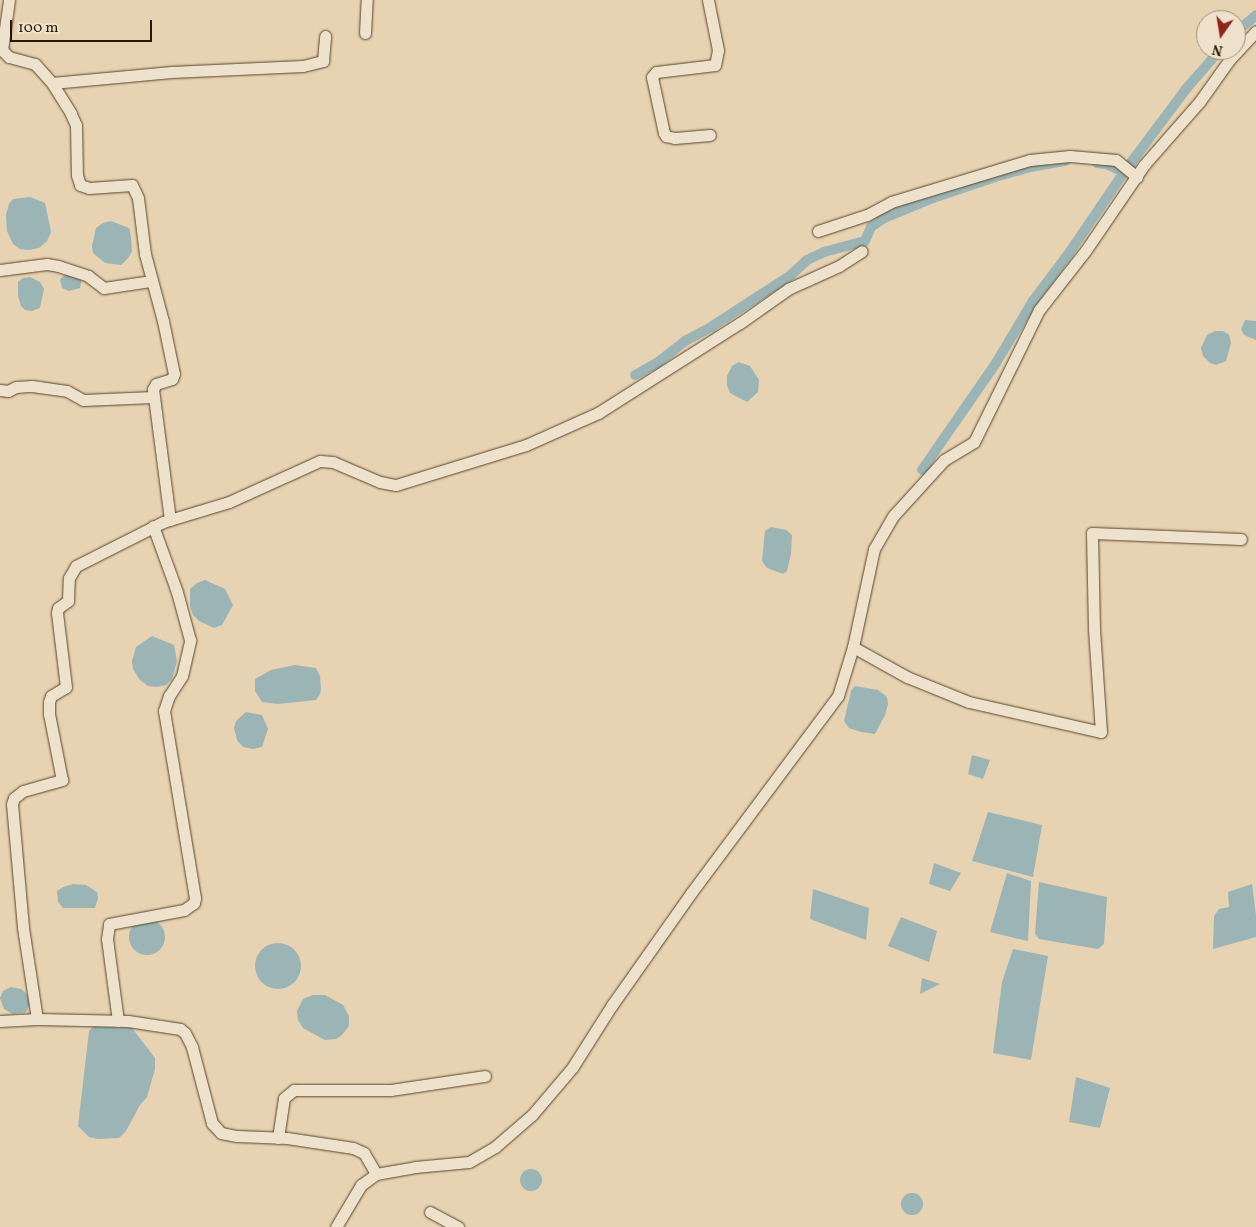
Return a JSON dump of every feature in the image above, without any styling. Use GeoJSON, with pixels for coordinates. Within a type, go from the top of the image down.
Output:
{"type":"FeatureCollection","features":[{"type":"Feature","properties":{"kind":"street"},"geometry":{"type":"LineString","coordinates":[[9,0],[2,50],[9,57],[35,64],[52,83],[76,125],[77,175],[80,185],[89,188],[127,185],[135,188],[145,254],[163,321],[174,376],[172,379],[156,384],[153,397],[170,520]]}},
{"type":"Feature","properties":{"kind":"street"},"geometry":{"type":"LineString","coordinates":[[365,33],[367,0]]}},
{"type":"Feature","properties":{"kind":"street"},"geometry":{"type":"LineString","coordinates":[[708,0],[718,50],[715,65],[656,72],[652,77],[664,133],[675,138],[710,135]]}},
{"type":"Feature","properties":{"kind":"street"},"geometry":{"type":"LineString","coordinates":[[336,1227],[361,1184],[374,1170],[469,1162],[496,1147],[532,1115],[572,1068],[612,1005],[691,893],[838,696],[853,647],[874,549],[894,515],[944,460],[974,442],[1039,310],[1086,250],[1136,177],[1200,101],[1230,58],[1256,31]]}},
{"type":"Feature","properties":{"kind":"street"},"geometry":{"type":"LineString","coordinates":[[52,83],[154,73],[303,66],[323,62],[325,36]]}},
{"type":"Feature","properties":{"kind":"street"},"geometry":{"type":"LineString","coordinates":[[818,231],[868,215],[891,202],[1030,160],[1070,156],[1116,160],[1136,177]]}},
{"type":"Feature","properties":{"kind":"street"},"geometry":{"type":"LineString","coordinates":[[37,1019],[23,927],[12,804],[14,798],[22,792],[62,780],[49,714],[49,702],[51,696],[66,687],[57,614],[58,608],[68,601],[69,578],[73,569],[153,526],[229,502],[320,462],[333,462],[380,482],[396,485],[526,445],[598,413],[740,323],[788,289],[839,266],[862,251]]}},
{"type":"Feature","properties":{"kind":"street"},"geometry":{"type":"LineString","coordinates":[[0,270],[47,264],[88,276],[104,288],[151,282]]}},
{"type":"Feature","properties":{"kind":"street"},"geometry":{"type":"LineString","coordinates":[[0,390],[32,386],[67,391],[84,400],[153,397]]}},
{"type":"Feature","properties":{"kind":"street"},"geometry":{"type":"LineString","coordinates":[[118,1021],[107,939],[109,924],[184,910],[194,903],[195,898],[164,711],[169,696],[182,676],[190,640],[177,592],[153,526]]}},
{"type":"Feature","properties":{"kind":"street"},"geometry":{"type":"LineString","coordinates":[[853,647],[907,676],[969,702],[1101,732],[1094,629],[1092,533],[1241,539]]}},
{"type":"Feature","properties":{"kind":"street"},"geometry":{"type":"LineString","coordinates":[[0,1021],[37,1019],[118,1021],[180,1029],[185,1033],[192,1047],[212,1122],[221,1133],[327,1143],[353,1148],[364,1153],[374,1170]]}},
{"type":"Feature","properties":{"kind":"street"},"geometry":{"type":"LineString","coordinates":[[278,1138],[284,1098],[294,1090],[391,1090],[485,1076]]}},
{"type":"Feature","properties":{"kind":"street"},"geometry":{"type":"LineString","coordinates":[[430,1212],[458,1227]]}},
{"type":"Feature","properties":{"kind":"water"},"geometry":{"type":"Polygon","coordinates":[[[30,197],[45,203],[51,232],[47,241],[39,248],[29,250],[20,249],[13,244],[7,231],[6,215],[9,204],[13,199],[30,197]]]}},
{"type":"Feature","properties":{"kind":"water"},"geometry":{"type":"Polygon","coordinates":[[[111,221],[129,228],[132,251],[121,265],[105,263],[93,253],[92,246],[96,228],[103,223],[111,221]]]}},
{"type":"Feature","properties":{"kind":"water"},"geometry":{"type":"Polygon","coordinates":[[[67,274],[82,278],[80,288],[69,291],[62,288],[60,279],[67,274]]]}},
{"type":"Feature","properties":{"kind":"water"},"geometry":{"type":"Polygon","coordinates":[[[30,277],[40,282],[44,289],[40,308],[32,311],[25,310],[21,306],[18,296],[18,282],[23,278],[30,277]]]}},
{"type":"Feature","properties":{"kind":"water"},"geometry":{"type":"Polygon","coordinates":[[[1245,320],[1256,321],[1256,340],[1244,335],[1241,329],[1245,320]]]}},
{"type":"Feature","properties":{"kind":"water"},"geometry":{"type":"Polygon","coordinates":[[[1215,331],[1223,331],[1229,335],[1231,343],[1226,361],[1216,365],[1210,363],[1203,356],[1201,348],[1207,335],[1215,331]]]}},
{"type":"Feature","properties":{"kind":"water"},"geometry":{"type":"Polygon","coordinates":[[[739,362],[750,366],[759,380],[758,392],[747,402],[730,393],[727,385],[727,376],[732,366],[739,362]]]}},
{"type":"Feature","properties":{"kind":"water"},"geometry":{"type":"Polygon","coordinates":[[[771,527],[786,530],[792,535],[791,554],[787,571],[783,574],[767,568],[762,561],[765,531],[771,527]]]}},
{"type":"Feature","properties":{"kind":"water"},"geometry":{"type":"Polygon","coordinates":[[[205,580],[225,589],[233,605],[222,625],[214,628],[199,621],[193,615],[190,606],[190,589],[197,583],[205,580]]]}},
{"type":"Feature","properties":{"kind":"water"},"geometry":{"type":"Polygon","coordinates":[[[152,636],[174,645],[177,661],[172,679],[166,685],[157,687],[148,686],[140,680],[133,669],[132,661],[136,647],[152,636]]]}},
{"type":"Feature","properties":{"kind":"water"},"geometry":{"type":"Polygon","coordinates":[[[295,665],[316,668],[320,676],[321,689],[316,700],[278,704],[262,702],[255,691],[255,679],[271,670],[295,665]]]}},
{"type":"Feature","properties":{"kind":"water"},"geometry":{"type":"Polygon","coordinates":[[[855,686],[878,690],[887,697],[888,704],[885,715],[875,734],[849,728],[844,721],[851,691],[855,686]]]}},
{"type":"Feature","properties":{"kind":"water"},"geometry":{"type":"Polygon","coordinates":[[[246,712],[262,715],[268,729],[262,747],[253,749],[243,747],[237,740],[234,728],[236,721],[246,712]]]}},
{"type":"Feature","properties":{"kind":"water"},"geometry":{"type":"Polygon","coordinates":[[[972,755],[990,760],[983,779],[968,774],[972,755]]]}},
{"type":"Feature","properties":{"kind":"water"},"geometry":{"type":"Polygon","coordinates":[[[988,812],[1042,825],[1033,877],[972,861],[988,812]]]}},
{"type":"Feature","properties":{"kind":"water"},"geometry":{"type":"Polygon","coordinates":[[[934,863],[961,873],[950,891],[929,884],[934,863]]]}},
{"type":"Feature","properties":{"kind":"water"},"geometry":{"type":"Polygon","coordinates":[[[1007,873],[1031,881],[1028,941],[990,932],[1007,873]]]}},
{"type":"Feature","properties":{"kind":"water"},"geometry":{"type":"Polygon","coordinates":[[[1039,882],[1107,897],[1104,944],[1098,949],[1039,939],[1035,934],[1039,882]]]}},
{"type":"Feature","properties":{"kind":"water"},"geometry":{"type":"Polygon","coordinates":[[[73,884],[86,885],[97,892],[98,898],[95,908],[63,908],[58,902],[57,891],[73,884]]]}},
{"type":"Feature","properties":{"kind":"water"},"geometry":{"type":"Polygon","coordinates":[[[1252,884],[1256,915],[1256,937],[1213,949],[1214,916],[1219,909],[1229,907],[1228,892],[1252,884]]]}},
{"type":"Feature","properties":{"kind":"water"},"geometry":{"type":"Polygon","coordinates":[[[813,889],[869,908],[866,940],[810,919],[813,889]]]}},
{"type":"Feature","properties":{"kind":"water"},"geometry":{"type":"Polygon","coordinates":[[[901,917],[937,931],[929,962],[888,946],[901,917]]]}},
{"type":"Feature","properties":{"kind":"water"},"geometry":{"type":"Polygon","coordinates":[[[147,919],[159,925],[165,937],[159,949],[147,955],[135,949],[129,937],[135,925],[147,919]]]}},
{"type":"Feature","properties":{"kind":"water"},"geometry":{"type":"Polygon","coordinates":[[[273,943],[283,943],[297,953],[301,966],[297,979],[291,985],[283,989],[273,989],[259,979],[255,971],[255,961],[265,947],[273,943]]]}},
{"type":"Feature","properties":{"kind":"water"},"geometry":{"type":"Polygon","coordinates":[[[1013,949],[1048,956],[1031,1060],[993,1053],[1002,982],[1013,949]]]}},
{"type":"Feature","properties":{"kind":"water"},"geometry":{"type":"Polygon","coordinates":[[[922,978],[940,984],[920,994],[922,978]]]}},
{"type":"Feature","properties":{"kind":"water"},"geometry":{"type":"Polygon","coordinates":[[[11,987],[21,989],[26,993],[30,1004],[26,1012],[13,1014],[4,1009],[0,998],[3,991],[11,987]]]}},
{"type":"Feature","properties":{"kind":"water"},"geometry":{"type":"Polygon","coordinates":[[[313,995],[325,995],[343,1005],[349,1016],[349,1026],[336,1039],[325,1040],[303,1028],[298,1020],[297,1011],[303,999],[313,995]]]}},
{"type":"Feature","properties":{"kind":"water"},"geometry":{"type":"Polygon","coordinates":[[[94,1026],[132,1028],[155,1058],[155,1069],[147,1097],[140,1105],[126,1131],[119,1138],[98,1139],[89,1137],[78,1126],[89,1031],[94,1026]]]}},
{"type":"Feature","properties":{"kind":"water"},"geometry":{"type":"Polygon","coordinates":[[[1076,1077],[1110,1088],[1100,1128],[1069,1122],[1076,1077]]]}},
{"type":"Feature","properties":{"kind":"water"},"geometry":{"type":"Polygon","coordinates":[[[531,1169],[539,1172],[542,1180],[539,1188],[531,1191],[523,1188],[520,1180],[523,1172],[531,1169]]]}},
{"type":"Feature","properties":{"kind":"water"},"geometry":{"type":"Polygon","coordinates":[[[912,1193],[920,1196],[923,1204],[920,1212],[912,1215],[904,1212],[901,1204],[904,1196],[912,1193]]]}},
{"type":"Feature","properties":{"kind":"waterway"},"geometry":{"type":"LineString","coordinates":[[1246,24],[1256,15]]}},
{"type":"Feature","properties":{"kind":"waterway"},"geometry":{"type":"LineString","coordinates":[[922,470],[996,363],[1033,301],[1069,253],[1124,172],[1186,89],[1211,60]]}},
{"type":"Feature","properties":{"kind":"waterway"},"geometry":{"type":"LineString","coordinates":[[635,375],[657,363],[685,341],[711,327],[791,275],[807,260],[824,252],[865,241],[871,227],[884,218],[933,198],[995,177],[1030,167],[1065,161]]}},
{"type":"Feature","properties":{"kind":"waterway"},"geometry":{"type":"LineString","coordinates":[[1097,163],[1106,164],[1124,172]]}}]}
